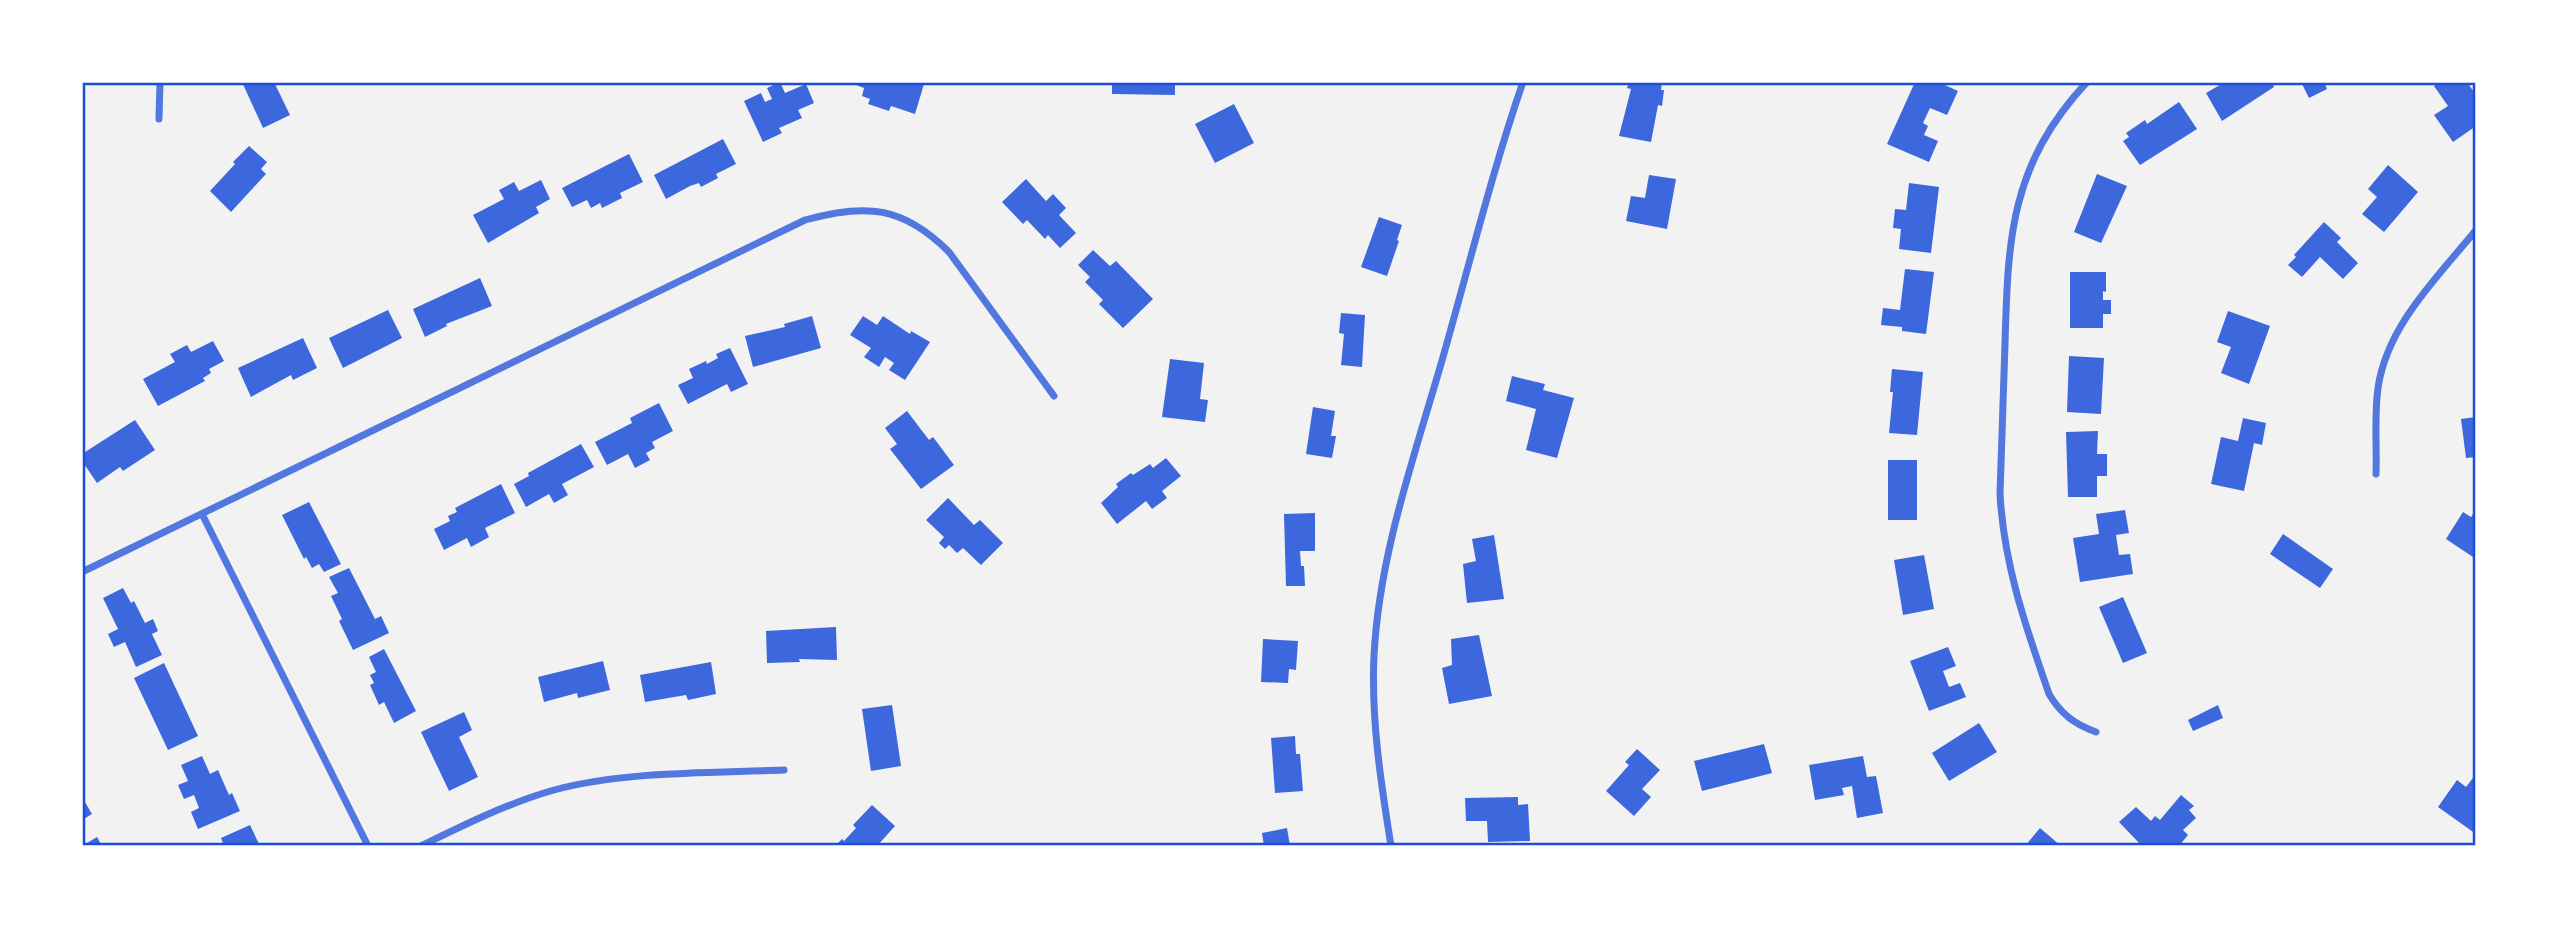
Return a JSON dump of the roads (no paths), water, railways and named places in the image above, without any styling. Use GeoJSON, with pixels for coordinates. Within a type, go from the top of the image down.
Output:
{"type":"FeatureCollection","features":[{"type":"Feature","properties":{"kind":"street"},"geometry":{"type":"LineString","coordinates":[[159,118],[160,82]]}},
{"type":"Feature","properties":{"kind":"street"},"geometry":{"type":"LineString","coordinates":[[1391,846],[1378,765],[1375,722],[1374,656],[1380,594],[1397,517],[1523,82]]}},
{"type":"Feature","properties":{"kind":"street"},"geometry":{"type":"LineString","coordinates":[[2087,82],[2070,101],[2045,138],[2028,173],[2014,215],[2007,260],[2000,494],[2002,532],[2019,605],[2049,694],[2068,718],[2096,732]]}},
{"type":"Feature","properties":{"kind":"street"},"geometry":{"type":"LineString","coordinates":[[82,572],[806,220],[840,210],[890,214],[915,225],[936,239],[949,252],[1054,396]]}},
{"type":"Feature","properties":{"kind":"street"},"geometry":{"type":"LineString","coordinates":[[2376,474],[2378,388],[2385,360],[2397,331],[2413,307],[2476,230]]}},
{"type":"Feature","properties":{"kind":"street"},"geometry":{"type":"LineString","coordinates":[[202,514],[368,846]]}},
{"type":"Feature","properties":{"kind":"street"},"geometry":{"type":"LineString","coordinates":[[421,846],[481,817],[558,789],[625,778],[784,770]]}}]}
